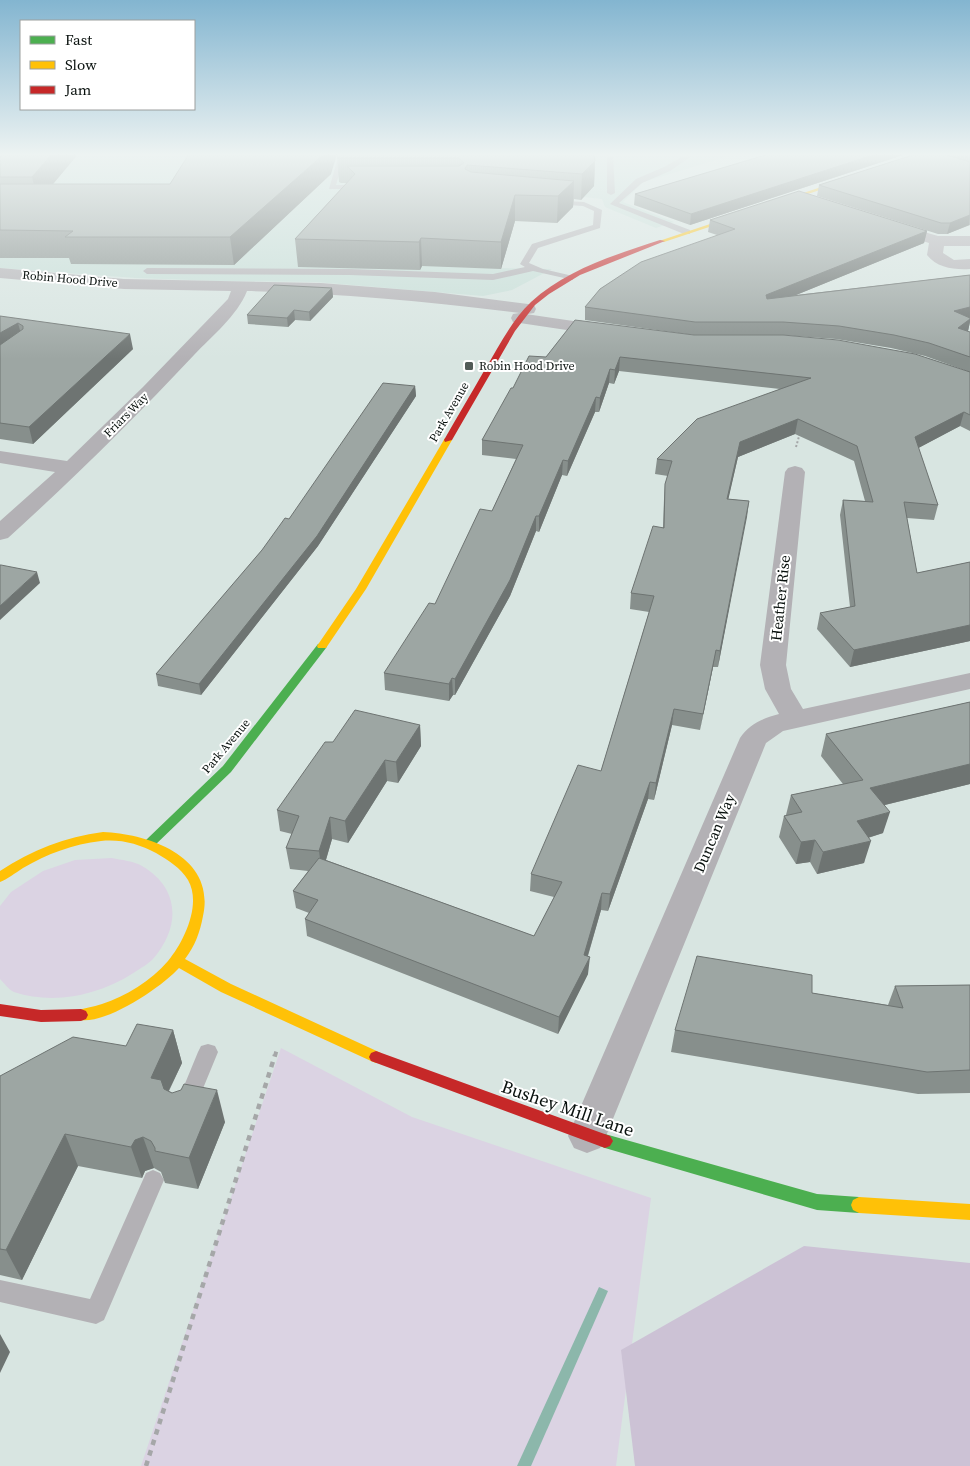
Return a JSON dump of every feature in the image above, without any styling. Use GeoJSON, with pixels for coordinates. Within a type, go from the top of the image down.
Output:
{"type":"FeatureCollection","features":[{"type":"Feature","properties":{"kind":"street","name":"Park Avenue"},"geometry":{"type":"LineString","coordinates":[[150,843],[228,769],[315,656],[361,589],[524,314],[570,278],[617,256],[716,222]]}},
{"type":"Feature","properties":{"kind":"street"},"geometry":{"type":"LineString","coordinates":[[880,223],[937,241],[970,241]]}},
{"type":"Feature","properties":{"kind":"street"},"geometry":{"type":"LineString","coordinates":[[937,241],[935,255],[946,263],[953,265],[970,264]]}},
{"type":"Feature","properties":{"kind":"street","name":"Robin Hood Drive"},"geometry":{"type":"LineString","coordinates":[[0,272],[124,284],[321,288],[435,297],[524,314]]}},
{"type":"Feature","properties":{"kind":"street","name":"Friars Way"},"geometry":{"type":"LineString","coordinates":[[0,533],[73,468],[202,337],[235,301],[241,287]]}},
{"type":"Feature","properties":{"kind":"street"},"geometry":{"type":"LineString","coordinates":[[524,314],[622,333]]}},
{"type":"Feature","properties":{"kind":"street"},"geometry":{"type":"LineString","coordinates":[[0,456],[73,468]]}},
{"type":"Feature","properties":{"kind":"street","name":"Heather Rise"},"geometry":{"type":"LineString","coordinates":[[794,472],[772,664],[778,690],[796,719]]}},
{"type":"Feature","properties":{"kind":"street","name":"Duncan Way"},"geometry":{"type":"LineString","coordinates":[[587,1136],[754,738],[771,725],[970,680]]}},
{"type":"Feature","properties":{"kind":"street"},"geometry":{"type":"LineString","coordinates":[[0,878],[16,864],[53,846],[93,838],[125,838],[150,843],[184,864],[199,888],[200,919],[190,945],[178,961],[165,975],[128,1000],[85,1015],[40,1018],[0,1010]]}},
{"type":"Feature","properties":{"kind":"street","name":"Bushey Mill Lane"},"geometry":{"type":"LineString","coordinates":[[178,961],[226,988],[389,1063],[587,1136],[817,1202],[970,1212]]}},
{"type":"Feature","properties":{"kind":"lane"},"geometry":{"type":"LineString","coordinates":[[570,278],[524,264],[535,246],[597,226],[597,222]]}},
{"type":"Feature","properties":{"kind":"lane"},"geometry":{"type":"LineString","coordinates":[[662,222],[687,232]]}},
{"type":"Feature","properties":{"kind":"lane"},"geometry":{"type":"LineString","coordinates":[[147,271],[350,272],[493,277],[534,268]]}},
{"type":"Feature","properties":{"kind":"lane"},"geometry":{"type":"LineString","coordinates":[[182,1114],[208,1052]]}},
{"type":"Feature","properties":{"kind":"lane"},"geometry":{"type":"LineString","coordinates":[[0,1291],[96,1312],[153,1180]]}},
{"type":"Feature","properties":{"kind":"path"},"geometry":{"type":"LineString","coordinates":[[794,472],[793,458],[801,430]]}},
{"type":"Feature","properties":{"kind":"path"},"geometry":{"type":"LineString","coordinates":[[146,1466],[288,1016]]}},
{"type":"Feature","properties":{"kind":"shaded area"},"geometry":{"type":"Polygon","coordinates":[[[0,222],[457,222],[449,267],[552,269],[512,290],[483,296],[316,282],[136,278],[0,268],[0,222]]]}},
{"type":"Feature","properties":{"kind":"shaded area"},"geometry":{"type":"Polygon","coordinates":[[[642,222],[673,222],[656,228],[642,222]]]}},
{"type":"Feature","properties":{"kind":"shaded area"},"geometry":{"type":"Polygon","coordinates":[[[112,858],[142,866],[155,875],[164,885],[170,897],[172,921],[162,947],[153,959],[110,986],[79,995],[46,998],[30,996],[10,990],[0,979],[0,906],[11,892],[43,871],[75,860],[112,858]]]}},
{"type":"Feature","properties":{"kind":"shaded area"},"geometry":{"type":"Polygon","coordinates":[[[281,1048],[412,1117],[651,1198],[616,1466],[141,1466],[281,1048]]]}},
{"type":"Feature","properties":{"kind":"shaded area"},"geometry":{"type":"Polygon","coordinates":[[[804,1246],[970,1263],[970,1466],[635,1466],[621,1350],[804,1246]]]}},
{"type":"Feature","properties":{"kind":"shaded area"},"geometry":{"type":"Polygon","coordinates":[[[599,1287],[608,1291],[531,1466],[517,1466],[599,1287]]]}},
{"type":"Feature","properties":{"kind":"building"},"geometry":{"type":"Polygon","coordinates":[[[0,222],[247,222],[230,237],[65,237],[73,231],[0,230],[0,222]]]}},
{"type":"Feature","properties":{"kind":"building"},"geometry":{"type":"Polygon","coordinates":[[[310,222],[507,222],[501,242],[421,238],[419,242],[295,239],[310,222]]]}},
{"type":"Feature","properties":{"kind":"building"},"geometry":{"type":"Polygon","coordinates":[[[717,222],[900,222],[927,231],[766,295],[767,299],[970,275],[970,307],[954,311],[970,318],[958,328],[970,332],[970,357],[929,343],[839,326],[783,322],[695,322],[585,307],[600,289],[641,262],[735,229],[717,222]]]}},
{"type":"Feature","properties":{"kind":"building"},"geometry":{"type":"Polygon","coordinates":[[[274,285],[332,288],[309,312],[294,310],[287,318],[247,315],[274,285]]]}},
{"type":"Feature","properties":{"kind":"building"},"geometry":{"type":"Polygon","coordinates":[[[0,316],[130,334],[29,427],[0,423],[0,345],[23,329],[23,326],[18,323],[0,333],[0,316]]]}},
{"type":"Feature","properties":{"kind":"building"},"geometry":{"type":"Polygon","coordinates":[[[575,320],[694,335],[783,335],[838,340],[915,354],[970,372],[970,415],[964,412],[915,437],[938,505],[904,502],[917,573],[970,562],[970,625],[854,650],[820,613],[855,606],[843,500],[873,502],[857,446],[798,419],[740,442],[727,499],[749,501],[720,651],[716,650],[703,714],[674,709],[656,783],[650,782],[610,894],[602,893],[584,955],[590,957],[559,1017],[305,919],[318,900],[293,891],[319,858],[534,936],[562,882],[531,874],[578,765],[601,771],[654,596],[631,593],[653,526],[664,528],[665,484],[672,461],[657,459],[697,419],[811,378],[620,357],[615,370],[610,369],[600,398],[596,397],[568,461],[563,460],[539,516],[536,516],[510,580],[455,679],[452,678],[449,684],[384,673],[429,603],[435,604],[480,509],[492,511],[523,445],[482,440],[511,388],[513,388],[529,356],[546,357],[575,320]]]}},
{"type":"Feature","properties":{"kind":"building"},"geometry":{"type":"Polygon","coordinates":[[[383,383],[415,386],[317,536],[199,684],[156,674],[262,550],[285,518],[289,519],[383,383]]]}},
{"type":"Feature","properties":{"kind":"building"},"geometry":{"type":"Polygon","coordinates":[[[0,565],[37,572],[0,606],[0,565]]]}},
{"type":"Feature","properties":{"kind":"building"},"geometry":{"type":"Polygon","coordinates":[[[970,702],[970,764],[870,788],[890,812],[857,821],[871,841],[823,852],[815,840],[801,842],[784,816],[802,812],[791,795],[863,780],[826,734],[970,702]]]}},
{"type":"Feature","properties":{"kind":"building"},"geometry":{"type":"Polygon","coordinates":[[[355,710],[420,725],[396,762],[385,760],[345,821],[330,817],[319,851],[286,848],[299,816],[277,810],[325,742],[333,742],[355,710]]]}},
{"type":"Feature","properties":{"kind":"building"},"geometry":{"type":"Polygon","coordinates":[[[697,956],[812,975],[812,993],[903,1008],[895,986],[970,985],[970,1070],[927,1072],[675,1030],[697,956]]]}},
{"type":"Feature","properties":{"kind":"building"},"geometry":{"type":"Polygon","coordinates":[[[137,1024],[173,1030],[151,1078],[161,1080],[164,1089],[172,1093],[181,1090],[184,1084],[217,1090],[189,1158],[155,1151],[151,1141],[143,1137],[135,1140],[131,1147],[65,1134],[6,1250],[0,1249],[0,1076],[73,1037],[126,1046],[137,1024]]]}},
{"type":"Feature","properties":{"kind":"traffic: fast"},"geometry":{"type":"LineString","coordinates":[[150,843],[227,769],[322,646]]}},
{"type":"Feature","properties":{"kind":"traffic: fast"},"geometry":{"type":"LineString","coordinates":[[605,1141],[817,1202],[859,1205]]}},
{"type":"Feature","properties":{"kind":"traffic: slow"},"geometry":{"type":"LineString","coordinates":[[662,241],[718,222]]}},
{"type":"Feature","properties":{"kind":"traffic: slow"},"geometry":{"type":"LineString","coordinates":[[322,646],[361,589],[448,440]]}},
{"type":"Feature","properties":{"kind":"traffic: slow"},"geometry":{"type":"LineString","coordinates":[[0,877],[38,854],[81,839],[103,837],[125,837],[146,843],[176,860],[193,877],[199,897],[194,931],[185,949],[172,966],[157,981],[139,993],[100,1011],[81,1015]]}},
{"type":"Feature","properties":{"kind":"traffic: slow"},"geometry":{"type":"LineString","coordinates":[[178,961],[226,988],[376,1057]]}},
{"type":"Feature","properties":{"kind":"traffic: slow"},"geometry":{"type":"LineString","coordinates":[[859,1205],[970,1212]]}},
{"type":"Feature","properties":{"kind":"traffic: jam"},"geometry":{"type":"LineString","coordinates":[[448,440],[512,331],[533,304],[562,282],[594,266],[662,241]]}},
{"type":"Feature","properties":{"kind":"traffic: jam"},"geometry":{"type":"LineString","coordinates":[[0,1010],[41,1016],[81,1015]]}},
{"type":"Feature","properties":{"kind":"traffic: jam"},"geometry":{"type":"LineString","coordinates":[[376,1057],[605,1141]]}},
{"type":"Feature","properties":{"kind":"place","name":"Robin Hood Drive"},"geometry":{"type":"Point","coordinates":[469,366]}}]}
